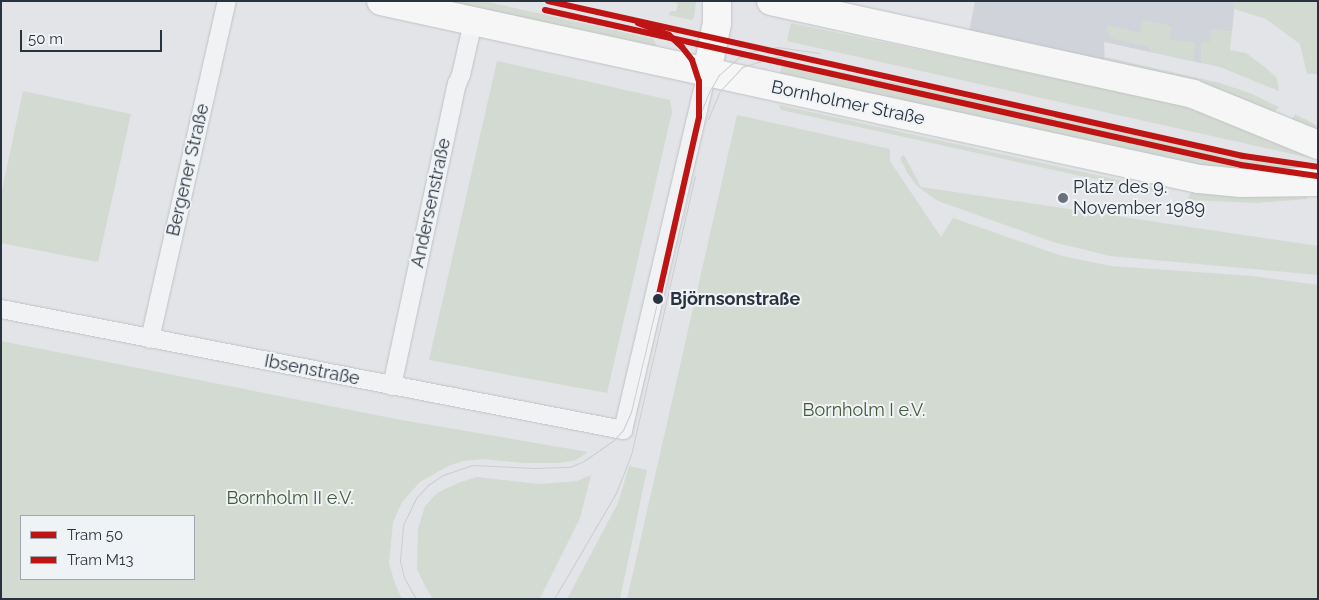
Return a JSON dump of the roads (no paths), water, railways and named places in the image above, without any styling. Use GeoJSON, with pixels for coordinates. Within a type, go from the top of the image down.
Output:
{"type":"FeatureCollection","features":[{"type":"Feature","properties":{"kind":"main road","name":"Bornholmer Straße"},"geometry":{"type":"LineString","coordinates":[[381,1],[1199,179],[1241,183],[1318,182]]}},
{"type":"Feature","properties":{"kind":"main road"},"geometry":{"type":"LineString","coordinates":[[707,73],[717,23],[717,1]]}},
{"type":"Feature","properties":{"kind":"main road"},"geometry":{"type":"LineString","coordinates":[[772,1],[1193,94],[1318,145]]}},
{"type":"Feature","properties":{"kind":"street","name":"Bergener Straße"},"geometry":{"type":"LineString","coordinates":[[150,339],[227,1]]}},
{"type":"Feature","properties":{"kind":"street","name":"Andersenstraße"},"geometry":{"type":"LineString","coordinates":[[392,386],[457,84],[461,75],[473,22]]}},
{"type":"Feature","properties":{"kind":"street","name":"Ibsenstraße"},"geometry":{"type":"LineString","coordinates":[[1,309],[623,430],[707,73]]}},
{"type":"Feature","properties":{"kind":"tram line","name":"50"},"geometry":{"type":"LineString","coordinates":[[548,1],[1243,156],[1318,167]]}},
{"type":"Feature","properties":{"kind":"tram line","name":"M13"},"geometry":{"type":"LineString","coordinates":[[545,10],[1241,165],[1317,176]]}},
{"type":"Feature","properties":{"kind":"tram line","name":"50"},"geometry":{"type":"LineString","coordinates":[[638,23],[669,35],[682,47],[692,60],[699,81],[699,117],[658,299]]}},
{"type":"Feature","properties":{"kind":"tram line"},"geometry":{"type":"LineString","coordinates":[[699,117],[709,92],[719,75],[738,58],[753,51],[777,47],[820,53]]}},
{"type":"Feature","properties":{"kind":"tram line"},"geometry":{"type":"LineString","coordinates":[[708,119],[720,91],[742,67],[774,57],[806,58]]}},
{"type":"Feature","properties":{"kind":"tram line"},"geometry":{"type":"LineString","coordinates":[[554,599],[616,493],[631,455],[695,176]]}},
{"type":"Feature","properties":{"kind":"tram line"},"geometry":{"type":"LineString","coordinates":[[416,599],[404,577],[400,561],[403,525],[416,498],[428,485],[443,475],[472,465],[534,468],[570,467],[584,461],[613,441],[623,430],[631,412],[658,299]]}},
{"type":"Feature","properties":{"kind":"place","name":"Platz des 9. November 1989"},"geometry":{"type":"Point","coordinates":[1063,198]}},
{"type":"Feature","properties":{"kind":"place","name":"Björnsonstraße"},"geometry":{"type":"Point","coordinates":[658,299]}},
{"type":"Feature","properties":{"kind":"park label","name":"Bornholm I e.V."},"geometry":{"type":"Point","coordinates":[864,410]}},
{"type":"Feature","properties":{"kind":"park label","name":"Bornholm II e.V."},"geometry":{"type":"Point","coordinates":[290,498]}}]}
